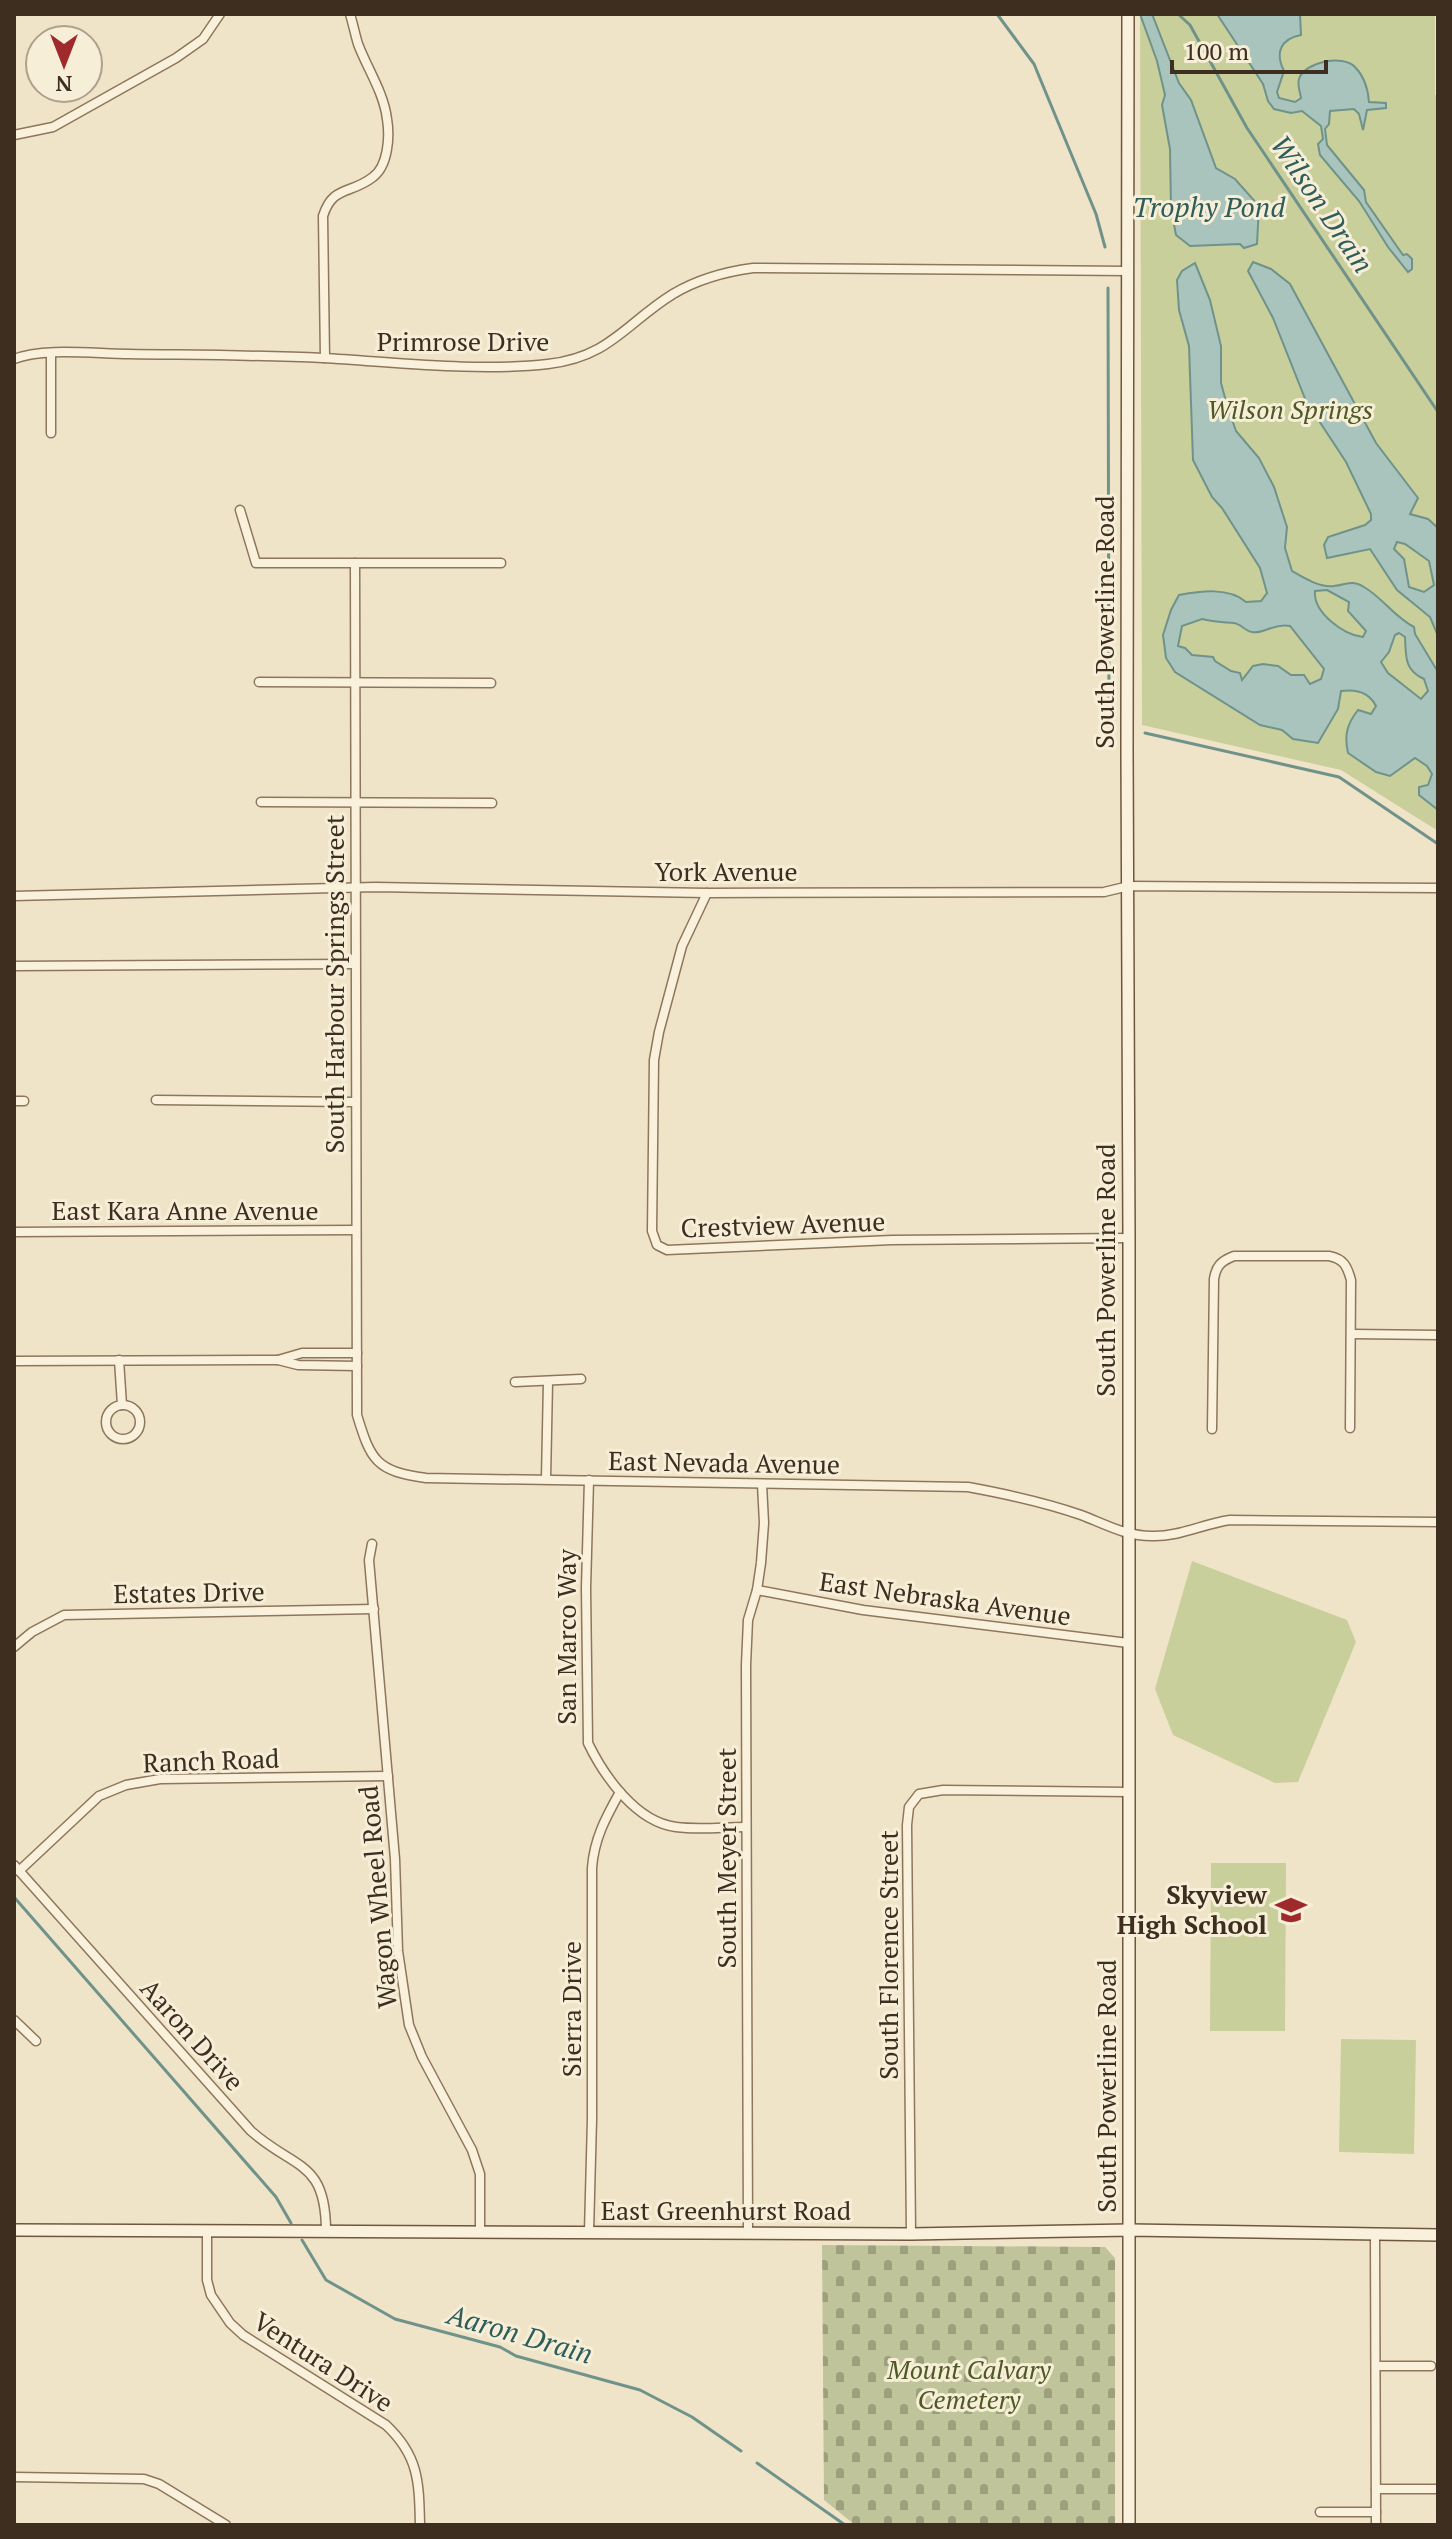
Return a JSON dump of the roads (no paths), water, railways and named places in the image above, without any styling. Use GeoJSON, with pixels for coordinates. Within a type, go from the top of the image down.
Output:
{"type":"FeatureCollection","features":[{"type":"Feature","properties":{"kind":"street"},"geometry":{"type":"LineString","coordinates":[[14,135],[53,127],[176,58],[203,39],[220,14]]}},
{"type":"Feature","properties":{"kind":"street"},"geometry":{"type":"LineString","coordinates":[[325,358],[323,216],[328,200],[342,191],[357,188],[376,174],[383,164],[386,149],[387,119],[350,14]]}},
{"type":"Feature","properties":{"kind":"street","name":"South Powerline Road"},"geometry":{"type":"LineString","coordinates":[[1128,14],[1129,2525]]}},
{"type":"Feature","properties":{"kind":"street","name":"Primrose Drive"},"geometry":{"type":"LineString","coordinates":[[14,359],[51,354],[325,358],[375,363],[549,364],[584,356],[614,341],[672,295],[715,273],[753,268],[1128,271]]}},
{"type":"Feature","properties":{"kind":"street"},"geometry":{"type":"LineString","coordinates":[[51,354],[51,433]]}},
{"type":"Feature","properties":{"kind":"street"},"geometry":{"type":"LineString","coordinates":[[240,510],[256,563],[501,563]]}},
{"type":"Feature","properties":{"kind":"street","name":"South Harbour Springs Street"},"geometry":{"type":"LineString","coordinates":[[355,563],[357,1405]]}},
{"type":"Feature","properties":{"kind":"street"},"geometry":{"type":"LineString","coordinates":[[259,682],[491,683]]}},
{"type":"Feature","properties":{"kind":"street"},"geometry":{"type":"LineString","coordinates":[[261,802],[492,803]]}},
{"type":"Feature","properties":{"kind":"street","name":"York Avenue"},"geometry":{"type":"LineString","coordinates":[[14,896],[355,887],[707,893],[1104,892],[1129,886],[1438,888]]}},
{"type":"Feature","properties":{"kind":"street","name":"Crestview Avenue"},"geometry":{"type":"LineString","coordinates":[[707,893],[682,946],[654,1060],[652,1231],[657,1245],[667,1250],[892,1240],[1129,1238]]}},
{"type":"Feature","properties":{"kind":"street"},"geometry":{"type":"LineString","coordinates":[[14,966],[355,964]]}},
{"type":"Feature","properties":{"kind":"street"},"geometry":{"type":"LineString","coordinates":[[156,1100],[355,1102]]}},
{"type":"Feature","properties":{"kind":"street","name":"East Kara Anne Avenue"},"geometry":{"type":"LineString","coordinates":[[14,1232],[356,1230]]}},
{"type":"Feature","properties":{"kind":"street"},"geometry":{"type":"LineString","coordinates":[[1212,1429],[1215,1268],[1223,1260],[1234,1256],[1329,1256],[1339,1258],[1347,1266],[1351,1280],[1350,1428]]}},
{"type":"Feature","properties":{"kind":"street"},"geometry":{"type":"LineString","coordinates":[[1352,1334],[1438,1335]]}},
{"type":"Feature","properties":{"kind":"street"},"geometry":{"type":"LineString","coordinates":[[278,1360],[302,1353],[357,1353]]}},
{"type":"Feature","properties":{"kind":"street"},"geometry":{"type":"LineString","coordinates":[[119,1360],[122,1405]]}},
{"type":"Feature","properties":{"kind":"street"},"geometry":{"type":"LineString","coordinates":[[14,1361],[278,1360],[298,1365],[357,1366]]}},
{"type":"Feature","properties":{"kind":"street"},"geometry":{"type":"LineString","coordinates":[[515,1382],[581,1379]]}},
{"type":"Feature","properties":{"kind":"street"},"geometry":{"type":"LineString","coordinates":[[546,1479],[548,1382]]}},
{"type":"Feature","properties":{"kind":"street"},"geometry":{"type":"LineString","coordinates":[[122,1405],[134,1409],[139,1421],[135,1433],[123,1439],[111,1434],[106,1422],[110,1410],[122,1405]]}},
{"type":"Feature","properties":{"kind":"street","name":"East Nevada Avenue"},"geometry":{"type":"LineString","coordinates":[[357,1405],[368,1450],[380,1464],[398,1474],[426,1478],[968,1487],[1020,1496],[1081,1515],[1128,1535]]}},
{"type":"Feature","properties":{"kind":"street","name":"San Marco Way"},"geometry":{"type":"LineString","coordinates":[[589,1480],[586,1588],[588,1743],[598,1764],[620,1792],[648,1816],[674,1827],[746,1827]]}},
{"type":"Feature","properties":{"kind":"street","name":"South Meyer Street"},"geometry":{"type":"LineString","coordinates":[[748,2233],[748,1620],[757,1590],[764,1523],[762,1484]]}},
{"type":"Feature","properties":{"kind":"street"},"geometry":{"type":"LineString","coordinates":[[1128,1535],[1176,1534],[1203,1524],[1230,1520],[1438,1522]]}},
{"type":"Feature","properties":{"kind":"street","name":"Wagon Wheel Road"},"geometry":{"type":"LineString","coordinates":[[372,1544],[369,1560],[388,1776],[398,1951],[409,2025],[422,2057],[472,2150],[480,2174],[480,2232]]}},
{"type":"Feature","properties":{"kind":"street","name":"East Nebraska Avenue"},"geometry":{"type":"LineString","coordinates":[[757,1590],[878,1612],[1128,1643]]}},
{"type":"Feature","properties":{"kind":"street","name":"Estates Drive"},"geometry":{"type":"LineString","coordinates":[[14,1647],[32,1632],[64,1615],[374,1609]]}},
{"type":"Feature","properties":{"kind":"street","name":"Ranch Road"},"geometry":{"type":"LineString","coordinates":[[16,1868],[99,1796],[126,1785],[160,1779],[388,1776]]}},
{"type":"Feature","properties":{"kind":"street","name":"South Florence Street"},"geometry":{"type":"LineString","coordinates":[[911,2234],[909,1807],[919,1794],[943,1790],[1129,1792]]}},
{"type":"Feature","properties":{"kind":"street","name":"Sierra Drive"},"geometry":{"type":"LineString","coordinates":[[589,2232],[593,1849],[602,1823],[620,1792]]}},
{"type":"Feature","properties":{"kind":"street","name":"Aaron Drive"},"geometry":{"type":"LineString","coordinates":[[16,1868],[251,2131],[306,2167],[322,2195],[326,2232]]}},
{"type":"Feature","properties":{"kind":"street"},"geometry":{"type":"LineString","coordinates":[[14,2020],[36,2041]]}},
{"type":"Feature","properties":{"kind":"street","name":"East Greenhurst Road"},"geometry":{"type":"LineString","coordinates":[[14,2230],[911,2234],[1130,2230],[1438,2235]]}},
{"type":"Feature","properties":{"kind":"street","name":"Ventura Drive"},"geometry":{"type":"LineString","coordinates":[[207,2231],[207,2280],[219,2311],[243,2335],[386,2425],[401,2439],[417,2473],[420,2525]]}},
{"type":"Feature","properties":{"kind":"street"},"geometry":{"type":"LineString","coordinates":[[1375,2234],[1376,2525]]}},
{"type":"Feature","properties":{"kind":"street"},"geometry":{"type":"LineString","coordinates":[[1376,2366],[1431,2366]]}},
{"type":"Feature","properties":{"kind":"street"},"geometry":{"type":"LineString","coordinates":[[14,2477],[144,2479],[159,2484],[226,2525]]}},
{"type":"Feature","properties":{"kind":"street"},"geometry":{"type":"LineString","coordinates":[[1376,2489],[1438,2489]]}},
{"type":"Feature","properties":{"kind":"street"},"geometry":{"type":"LineString","coordinates":[[1320,2512],[1376,2512]]}},
{"type":"Feature","properties":{"kind":"water","name":"Trophy Pond"},"geometry":{"type":"Polygon","coordinates":[[[1140,14],[1152,14],[1179,83],[1191,100],[1216,168],[1235,179],[1259,206],[1257,244],[1244,248],[1240,244],[1190,246],[1176,235],[1171,209],[1170,149],[1162,105],[1165,95],[1140,14]]]}},
{"type":"Feature","properties":{"kind":"water"},"geometry":{"type":"Polygon","coordinates":[[[1217,14],[1300,14],[1301,35],[1288,40],[1281,48],[1284,71],[1277,92],[1279,98],[1295,102],[1301,98],[1298,84],[1302,73],[1316,64],[1342,61],[1361,74],[1369,102],[1386,103],[1386,108],[1367,110],[1363,130],[1359,114],[1354,109],[1330,111],[1329,124],[1325,129],[1327,145],[1364,190],[1366,202],[1403,255],[1407,254],[1412,259],[1412,269],[1408,272],[1359,201],[1320,155],[1318,144],[1323,139],[1321,126],[1302,111],[1291,113],[1274,109],[1263,84],[1217,14]]]}},
{"type":"Feature","properties":{"kind":"water"},"geometry":{"type":"Polygon","coordinates":[[[1253,262],[1271,269],[1290,284],[1376,443],[1418,498],[1410,514],[1428,519],[1438,528],[1438,636],[1430,617],[1397,590],[1370,549],[1327,558],[1324,545],[1328,537],[1365,525],[1371,520],[1371,514],[1346,462],[1306,401],[1273,318],[1248,271],[1253,262]],[[1397,542],[1394,549],[1404,559],[1409,587],[1424,592],[1434,585],[1429,561],[1397,542]]]}},
{"type":"Feature","properties":{"kind":"water"},"geometry":{"type":"Polygon","coordinates":[[[1195,263],[1210,300],[1221,346],[1221,383],[1227,405],[1236,431],[1259,458],[1274,487],[1287,527],[1285,548],[1292,571],[1323,585],[1356,583],[1371,591],[1414,627],[1415,634],[1438,672],[1438,810],[1419,795],[1419,787],[1428,785],[1432,774],[1415,758],[1390,776],[1376,772],[1348,753],[1347,730],[1351,720],[1358,710],[1371,714],[1376,706],[1366,695],[1341,691],[1338,709],[1318,743],[1293,739],[1282,730],[1260,725],[1175,672],[1166,658],[1163,635],[1179,595],[1223,592],[1246,602],[1261,601],[1267,593],[1260,568],[1212,497],[1193,460],[1189,346],[1179,310],[1177,280],[1182,271],[1195,263]],[[1327,590],[1315,591],[1324,615],[1347,632],[1363,637],[1366,631],[1348,611],[1349,602],[1327,590]],[[1202,619],[1182,626],[1178,646],[1192,655],[1213,657],[1231,671],[1240,673],[1242,680],[1253,666],[1263,664],[1278,666],[1291,675],[1304,675],[1310,684],[1321,679],[1324,669],[1290,626],[1256,632],[1234,623],[1202,619]],[[1399,633],[1395,635],[1389,652],[1381,662],[1388,673],[1421,699],[1428,691],[1424,679],[1409,667],[1405,637],[1399,633]]]}},
{"type":"Feature","properties":{"kind":"waterway"},"geometry":{"type":"LineString","coordinates":[[997,14],[1034,64],[1096,214],[1105,247]]}},
{"type":"Feature","properties":{"kind":"waterway","name":"Wilson Drain"},"geometry":{"type":"LineString","coordinates":[[1178,14],[1190,25],[1247,128],[1438,412]]}},
{"type":"Feature","properties":{"kind":"waterway"},"geometry":{"type":"LineString","coordinates":[[1108,288],[1109,722]]}},
{"type":"Feature","properties":{"kind":"waterway"},"geometry":{"type":"LineString","coordinates":[[1145,733],[1339,777],[1438,844]]}},
{"type":"Feature","properties":{"kind":"waterway","name":"Aaron Drain"},"geometry":{"type":"LineString","coordinates":[[14,1897],[276,2197],[291,2223]]}},
{"type":"Feature","properties":{"kind":"waterway","name":"Aaron Drain"},"geometry":{"type":"LineString","coordinates":[[302,2240],[326,2280],[395,2319],[640,2390],[692,2417],[741,2451]]}},
{"type":"Feature","properties":{"kind":"waterway","name":"Aaron Drain"},"geometry":{"type":"LineString","coordinates":[[757,2463],[845,2525]]}},
{"type":"Feature","properties":{"kind":"place","name":"Skyview High School"},"geometry":{"type":"Point","coordinates":[1291,1910]}},
{"type":"Feature","properties":{"kind":"park label","name":"Wilson Springs"},"geometry":{"type":"Point","coordinates":[1290,410]}},
{"type":"Feature","properties":{"kind":"park label","name":"Mount Calvary Cemetery"},"geometry":{"type":"Point","coordinates":[969,2385]}}]}
